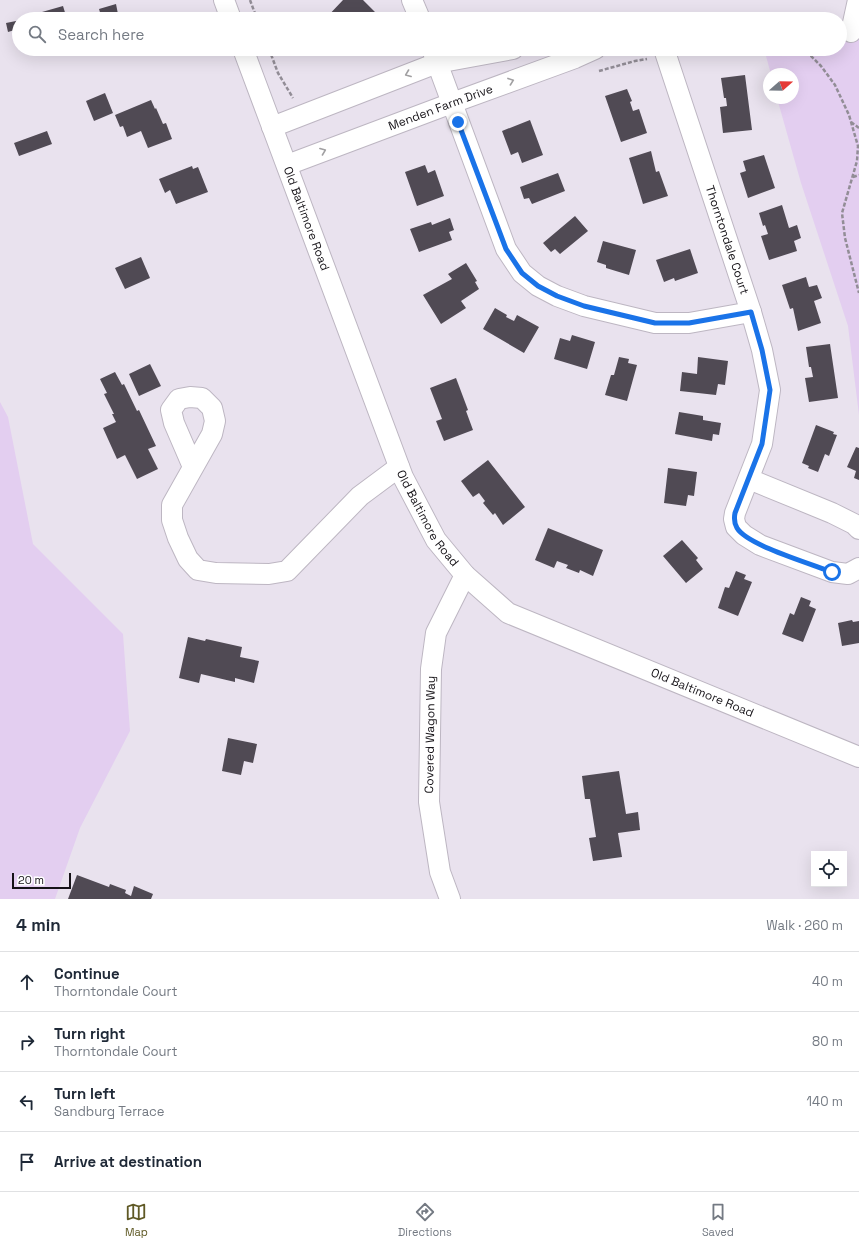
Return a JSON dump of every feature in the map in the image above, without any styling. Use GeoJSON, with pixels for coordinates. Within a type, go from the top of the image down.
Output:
{"type":"FeatureCollection","features":[{"type":"Feature","properties":{"kind":"street"},"geometry":{"type":"LineString","coordinates":[[224,0],[228,12]]}},
{"type":"Feature","properties":{"kind":"street"},"geometry":{"type":"LineString","coordinates":[[412,0],[417,12]]}},
{"type":"Feature","properties":{"kind":"street"},"geometry":{"type":"LineString","coordinates":[[850,32],[858,0]]}},
{"type":"Feature","properties":{"kind":"street","name":"Old Baltimore Road"},"geometry":{"type":"LineString","coordinates":[[245,56],[287,165],[403,477],[436,540],[465,575],[508,613],[859,757]]}},
{"type":"Feature","properties":{"kind":"street"},"geometry":{"type":"LineString","coordinates":[[272,127],[434,56],[506,249],[522,273],[538,286],[557,296],[584,306],[655,323],[689,323],[751,312]]}},
{"type":"Feature","properties":{"kind":"street","name":"Menden Farm Drive"},"geometry":{"type":"LineString","coordinates":[[287,165],[579,56]]}},
{"type":"Feature","properties":{"kind":"street","name":"Thorntondale Court"},"geometry":{"type":"LineString","coordinates":[[666,56],[751,312],[762,350],[770,390],[762,444],[735,513],[734,519],[736,527],[744,535],[760,545],[832,572],[848,574],[859,568]]}},
{"type":"Feature","properties":{"kind":"street"},"geometry":{"type":"LineString","coordinates":[[193,467],[172,504],[172,520],[178,538],[188,559],[198,570],[216,573],[268,574],[287,571],[360,496],[399,466]]}},
{"type":"Feature","properties":{"kind":"street"},"geometry":{"type":"LineString","coordinates":[[749,479],[832,513],[854,524],[859,529]]}},
{"type":"Feature","properties":{"kind":"street","name":"Covered Wagon Way"},"geometry":{"type":"LineString","coordinates":[[450,899],[440,872],[429,802],[431,669],[436,633],[465,575]]}},
{"type":"Feature","properties":{"kind":"path"},"geometry":{"type":"LineString","coordinates":[[250,0],[254,12]]}},
{"type":"Feature","properties":{"kind":"path"},"geometry":{"type":"LineString","coordinates":[[597,71],[652,56]]}},
{"type":"Feature","properties":{"kind":"path"},"geometry":{"type":"LineString","coordinates":[[811,56],[821,66],[835,85],[852,122],[858,146],[857,161],[842,213],[845,238],[859,293]]}},
{"type":"Feature","properties":{"kind":"path"},"geometry":{"type":"LineString","coordinates":[[852,122],[859,128]]}},
{"type":"Feature","properties":{"kind":"path"},"geometry":{"type":"LineString","coordinates":[[852,178],[859,175]]}},
{"type":"Feature","properties":{"kind":"shaded area"},"geometry":{"type":"Polygon","coordinates":[[[847,32],[859,34],[859,415],[848,326],[801,183],[779,104],[799,104],[799,68],[769,68],[766,56],[847,56],[847,32]]]}},
{"type":"Feature","properties":{"kind":"shaded area"},"geometry":{"type":"Polygon","coordinates":[[[0,402],[8,417],[33,544],[123,634],[130,731],[80,828],[55,899],[0,899],[0,402]]]}},
{"type":"Feature","properties":{"kind":"building"},"geometry":{"type":"Polygon","coordinates":[[[343,0],[363,0],[375,12],[332,12],[343,0]]]}},
{"type":"Feature","properties":{"kind":"building"},"geometry":{"type":"Polygon","coordinates":[[[116,4],[118,12],[100,12],[99,9],[116,4]]]}},
{"type":"Feature","properties":{"kind":"building"},"geometry":{"type":"Polygon","coordinates":[[[63,6],[65,12],[42,12],[63,6]]]}},
{"type":"Feature","properties":{"kind":"building"},"geometry":{"type":"Polygon","coordinates":[[[12,22],[12,31],[8,32],[6,23],[12,22]]]}},
{"type":"Feature","properties":{"kind":"building"},"geometry":{"type":"Polygon","coordinates":[[[745,75],[752,130],[723,133],[720,107],[727,106],[726,98],[724,98],[721,78],[745,75]]]}},
{"type":"Feature","properties":{"kind":"building"},"geometry":{"type":"Polygon","coordinates":[[[627,89],[632,101],[630,102],[633,111],[639,109],[647,133],[621,142],[605,96],[627,89]]]}},
{"type":"Feature","properties":{"kind":"building"},"geometry":{"type":"Polygon","coordinates":[[[105,93],[113,113],[94,121],[86,101],[105,93]]]}},
{"type":"Feature","properties":{"kind":"building"},"geometry":{"type":"Polygon","coordinates":[[[151,100],[163,124],[166,123],[172,139],[148,148],[141,131],[127,137],[123,126],[120,127],[115,115],[151,100]]]}},
{"type":"Feature","properties":{"kind":"building"},"geometry":{"type":"Polygon","coordinates":[[[530,120],[543,155],[522,163],[518,152],[511,155],[502,131],[530,120]]]}},
{"type":"Feature","properties":{"kind":"building"},"geometry":{"type":"Polygon","coordinates":[[[47,131],[52,144],[19,156],[14,143],[47,131]]]}},
{"type":"Feature","properties":{"kind":"building"},"geometry":{"type":"Polygon","coordinates":[[[651,151],[656,172],[659,171],[668,196],[643,204],[629,158],[651,151]]]}},
{"type":"Feature","properties":{"kind":"building"},"geometry":{"type":"Polygon","coordinates":[[[764,155],[775,188],[748,198],[740,173],[746,171],[743,161],[764,155]]]}},
{"type":"Feature","properties":{"kind":"building"},"geometry":{"type":"Polygon","coordinates":[[[425,165],[428,173],[435,170],[444,196],[417,206],[405,172],[425,165]]]}},
{"type":"Feature","properties":{"kind":"building"},"geometry":{"type":"Polygon","coordinates":[[[192,166],[193,169],[198,167],[208,192],[176,204],[170,190],[165,193],[159,179],[192,166]]]}},
{"type":"Feature","properties":{"kind":"building"},"geometry":{"type":"Polygon","coordinates":[[[558,173],[565,191],[532,204],[529,198],[524,199],[520,187],[558,173]]]}},
{"type":"Feature","properties":{"kind":"building"},"geometry":{"type":"Polygon","coordinates":[[[782,205],[789,228],[797,225],[801,238],[794,241],[797,251],[769,260],[761,236],[768,234],[765,225],[763,226],[759,213],[782,205]]]}},
{"type":"Feature","properties":{"kind":"building"},"geometry":{"type":"Polygon","coordinates":[[[575,216],[588,231],[560,254],[555,249],[551,252],[543,243],[575,216]]]}},
{"type":"Feature","properties":{"kind":"building"},"geometry":{"type":"Polygon","coordinates":[[[450,218],[454,230],[449,232],[452,240],[419,252],[410,229],[431,222],[432,225],[450,218]]]}},
{"type":"Feature","properties":{"kind":"building"},"geometry":{"type":"Polygon","coordinates":[[[603,241],[636,250],[629,275],[606,268],[606,265],[597,262],[603,241]]]}},
{"type":"Feature","properties":{"kind":"building"},"geometry":{"type":"Polygon","coordinates":[[[690,249],[698,273],[675,281],[674,278],[664,282],[656,260],[690,249]]]}},
{"type":"Feature","properties":{"kind":"building"},"geometry":{"type":"Polygon","coordinates":[[[141,257],[150,278],[125,289],[115,268],[141,257]]]}},
{"type":"Feature","properties":{"kind":"building"},"geometry":{"type":"Polygon","coordinates":[[[466,263],[477,281],[475,282],[479,289],[461,301],[466,308],[441,324],[423,295],[452,279],[448,274],[466,263]]]}},
{"type":"Feature","properties":{"kind":"building"},"geometry":{"type":"Polygon","coordinates":[[[806,277],[809,287],[817,285],[822,298],[814,301],[821,323],[798,331],[793,308],[790,309],[782,285],[806,277]]]}},
{"type":"Feature","properties":{"kind":"building"},"geometry":{"type":"Polygon","coordinates":[[[495,308],[507,315],[506,317],[514,321],[517,315],[539,327],[524,353],[483,329],[495,308]]]}},
{"type":"Feature","properties":{"kind":"building"},"geometry":{"type":"Polygon","coordinates":[[[572,335],[595,342],[587,369],[554,359],[560,338],[570,341],[572,335]]]}},
{"type":"Feature","properties":{"kind":"building"},"geometry":{"type":"Polygon","coordinates":[[[830,344],[838,398],[809,402],[805,378],[813,377],[811,367],[809,367],[806,347],[830,344]]]}},
{"type":"Feature","properties":{"kind":"building"},"geometry":{"type":"Polygon","coordinates":[[[619,357],[629,359],[628,363],[637,365],[627,401],[605,395],[611,375],[614,375],[619,357]]]}},
{"type":"Feature","properties":{"kind":"building"},"geometry":{"type":"Polygon","coordinates":[[[698,357],[728,361],[725,385],[718,384],[716,395],[680,391],[682,372],[697,374],[698,357]]]}},
{"type":"Feature","properties":{"kind":"building"},"geometry":{"type":"Polygon","coordinates":[[[150,364],[161,386],[139,396],[129,374],[150,364]]]}},
{"type":"Feature","properties":{"kind":"building"},"geometry":{"type":"Polygon","coordinates":[[[115,372],[122,385],[124,384],[137,411],[139,410],[156,446],[148,449],[158,469],[137,479],[125,455],[117,459],[103,428],[116,422],[112,414],[114,414],[104,394],[107,393],[100,379],[115,372]]]}},
{"type":"Feature","properties":{"kind":"building"},"geometry":{"type":"Polygon","coordinates":[[[456,378],[468,410],[466,411],[473,430],[444,441],[436,421],[442,419],[430,388],[456,378]]]}},
{"type":"Feature","properties":{"kind":"building"},"geometry":{"type":"Polygon","coordinates":[[[679,412],[703,416],[703,420],[721,423],[719,435],[713,434],[712,441],[675,434],[679,412]]]}},
{"type":"Feature","properties":{"kind":"building"},"geometry":{"type":"Polygon","coordinates":[[[816,425],[834,432],[833,434],[837,435],[829,456],[825,454],[818,472],[808,468],[809,466],[802,463],[816,425]]]}},
{"type":"Feature","properties":{"kind":"building"},"geometry":{"type":"Polygon","coordinates":[[[856,447],[859,448],[859,480],[854,478],[856,471],[847,467],[856,447]]]}},
{"type":"Feature","properties":{"kind":"building"},"geometry":{"type":"Polygon","coordinates":[[[488,460],[525,507],[503,525],[495,513],[493,515],[483,503],[485,501],[479,493],[473,497],[461,481],[488,460]]]}},
{"type":"Feature","properties":{"kind":"building"},"geometry":{"type":"Polygon","coordinates":[[[668,468],[697,472],[694,496],[688,495],[686,506],[664,503],[668,468]]]}},
{"type":"Feature","properties":{"kind":"building"},"geometry":{"type":"Polygon","coordinates":[[[548,528],[603,550],[593,576],[580,570],[579,573],[566,568],[568,565],[557,561],[554,568],[535,560],[548,528]]]}},
{"type":"Feature","properties":{"kind":"building"},"geometry":{"type":"Polygon","coordinates":[[[682,540],[698,558],[696,560],[703,569],[686,583],[663,556],[682,540]]]}},
{"type":"Feature","properties":{"kind":"building"},"geometry":{"type":"Polygon","coordinates":[[[736,571],[746,575],[744,579],[752,582],[738,616],[718,608],[725,587],[729,588],[736,571]]]}},
{"type":"Feature","properties":{"kind":"building"},"geometry":{"type":"Polygon","coordinates":[[[801,597],[811,601],[809,606],[816,609],[803,642],[782,634],[790,613],[794,615],[801,597]]]}},
{"type":"Feature","properties":{"kind":"building"},"geometry":{"type":"Polygon","coordinates":[[[852,620],[853,622],[859,621],[859,643],[842,646],[838,623],[852,620]]]}},
{"type":"Feature","properties":{"kind":"building"},"geometry":{"type":"Polygon","coordinates":[[[188,637],[205,641],[206,639],[242,647],[240,657],[259,661],[254,683],[235,678],[235,682],[201,674],[199,683],[179,678],[188,637]]]}},
{"type":"Feature","properties":{"kind":"building"},"geometry":{"type":"Polygon","coordinates":[[[228,738],[257,744],[253,763],[244,761],[241,775],[222,771],[228,738]]]}},
{"type":"Feature","properties":{"kind":"building"},"geometry":{"type":"Polygon","coordinates":[[[619,771],[626,814],[638,812],[640,830],[618,833],[622,857],[593,861],[589,838],[596,837],[590,799],[585,799],[582,776],[619,771]]]}},
{"type":"Feature","properties":{"kind":"building"},"geometry":{"type":"Polygon","coordinates":[[[77,875],[109,887],[110,884],[126,890],[125,893],[131,896],[134,886],[153,894],[151,899],[68,899],[77,875]]]}},
{"type":"Feature","properties":{"kind":"route"},"geometry":{"type":"LineString","coordinates":[[458,122],[506,249],[522,273],[538,286],[557,296],[584,306],[655,323],[689,323],[751,312],[762,350],[770,390],[762,444],[735,513],[734,519],[736,527],[744,535],[760,545],[832,572]]}}]}
